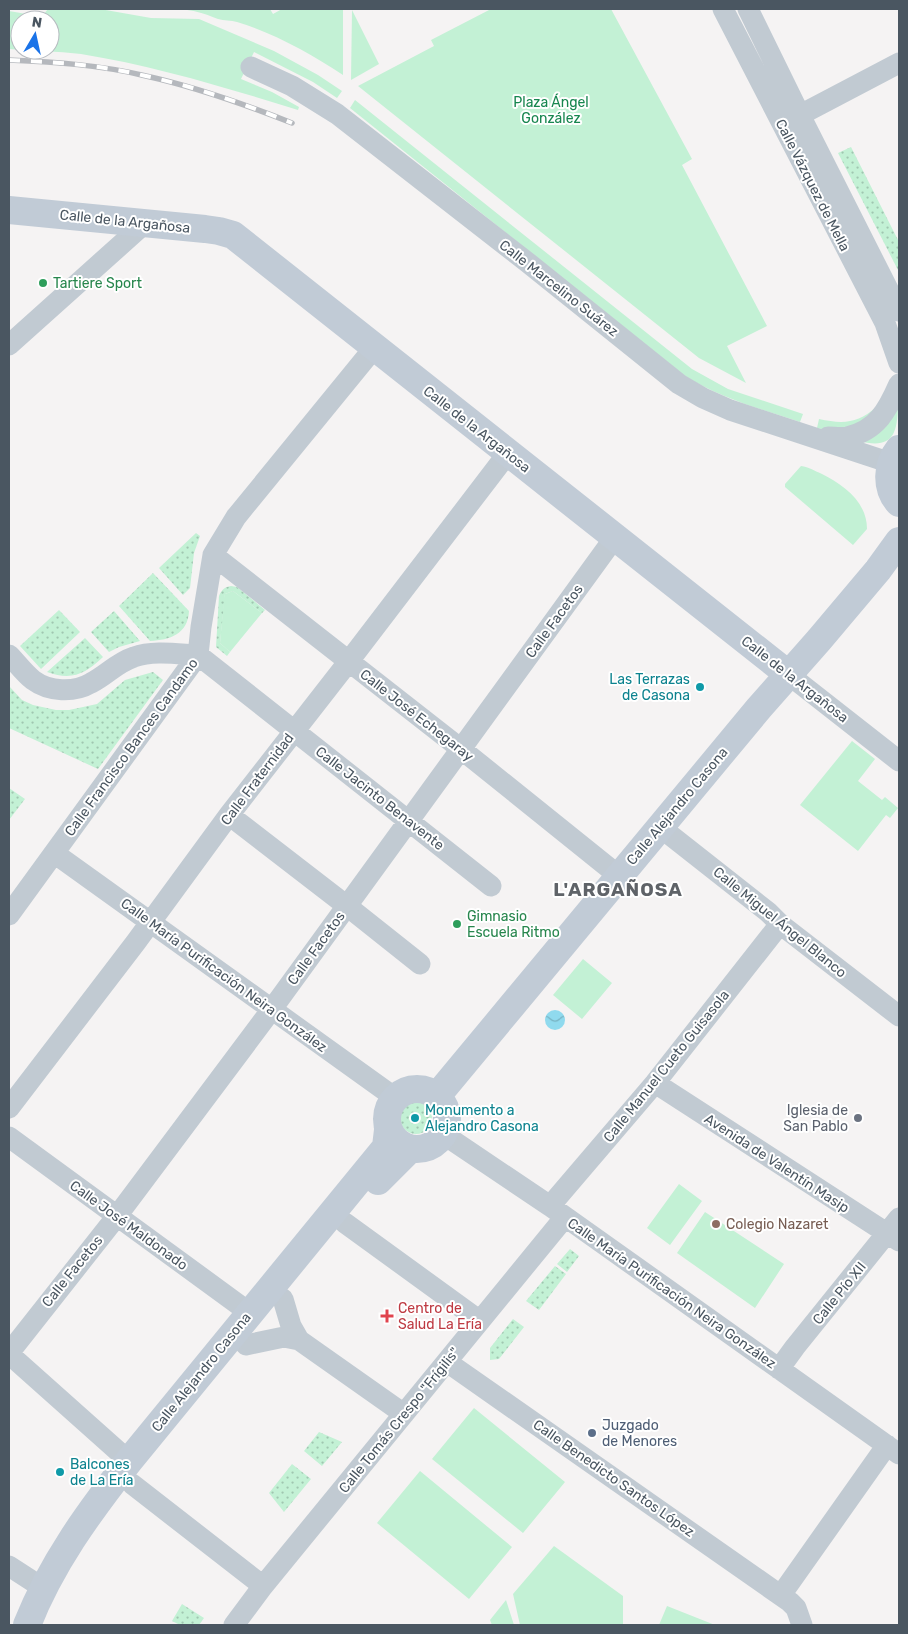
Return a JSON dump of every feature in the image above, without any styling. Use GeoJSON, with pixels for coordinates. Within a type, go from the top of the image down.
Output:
{"type":"FeatureCollection","features":[{"type":"Feature","properties":{"kind":"main road","name":"Calle de la Argañosa"},"geometry":{"type":"LineString","coordinates":[[9,210],[219,231],[233,235],[788,674]]}},
{"type":"Feature","properties":{"kind":"main road"},"geometry":{"type":"LineString","coordinates":[[895,456],[889,476],[891,488],[899,503]]}},
{"type":"Feature","properties":{"kind":"main road","name":"Calle Alejandro Casona"},"geometry":{"type":"LineString","coordinates":[[437,1096],[788,674],[888,567],[899,541]]}},
{"type":"Feature","properties":{"kind":"main road"},"geometry":{"type":"LineString","coordinates":[[407,1089],[424,1089],[437,1096],[445,1106],[448,1120],[443,1134],[432,1145],[421,1149],[410,1148],[398,1143],[388,1130],[386,1120],[388,1109],[394,1097],[407,1089]]}},
{"type":"Feature","properties":{"kind":"main road","name":"Calle Alejandro Casona"},"geometry":{"type":"LineString","coordinates":[[47,1625],[83,1553],[131,1472],[250,1313],[386,1147],[388,1130]]}},
{"type":"Feature","properties":{"kind":"main road","name":"Calle Alejandro Casona"},"geometry":{"type":"LineString","coordinates":[[27,1625],[43,1588],[68,1544],[96,1503],[131,1472],[246,1345],[382,1176],[410,1148]]}},
{"type":"Feature","properties":{"kind":"street","name":"Calle Vázquez de Mella"},"geometry":{"type":"LineString","coordinates":[[723,9],[885,323],[899,363]]}},
{"type":"Feature","properties":{"kind":"street","name":"Calle Vázquez de Mella"},"geometry":{"type":"LineString","coordinates":[[748,9],[899,311]]}},
{"type":"Feature","properties":{"kind":"street"},"geometry":{"type":"LineString","coordinates":[[800,116],[899,63]]}},
{"type":"Feature","properties":{"kind":"street","name":"Calle Marcelino Suárez"},"geometry":{"type":"LineString","coordinates":[[251,67],[292,86],[337,114],[680,384],[703,398],[730,410],[805,435],[895,456]]}},
{"type":"Feature","properties":{"kind":"street"},"geometry":{"type":"LineString","coordinates":[[9,345],[144,224]]}},
{"type":"Feature","properties":{"kind":"street","name":"Calle Francisco Bances Candamo"},"geometry":{"type":"LineString","coordinates":[[9,915],[198,655],[213,555],[236,517],[374,348]]}},
{"type":"Feature","properties":{"kind":"street"},"geometry":{"type":"LineString","coordinates":[[805,435],[846,438],[861,433],[874,425],[882,417],[890,406],[899,384]]}},
{"type":"Feature","properties":{"kind":"street","name":"Calle Fraternidad"},"geometry":{"type":"LineString","coordinates":[[9,1108],[229,815],[349,662],[508,452]]}},
{"type":"Feature","properties":{"kind":"street","name":"Calle Facetos"},"geometry":{"type":"LineString","coordinates":[[9,1353],[117,1216],[272,1009],[615,537]]}},
{"type":"Feature","properties":{"kind":"street","name":"Calle José Echegaray"},"geometry":{"type":"LineString","coordinates":[[213,555],[461,749],[619,876]]}},
{"type":"Feature","properties":{"kind":"street"},"geometry":{"type":"LineString","coordinates":[[9,655],[34,680],[44,685],[67,690],[92,683],[120,662],[136,656],[145,654],[198,655]]}},
{"type":"Feature","properties":{"kind":"street","name":"Calle Jacinto Benavente"},"geometry":{"type":"LineString","coordinates":[[198,655],[491,886]]}},
{"type":"Feature","properties":{"kind":"street","name":"Calle de la Argañosa"},"geometry":{"type":"LineString","coordinates":[[788,674],[899,761]]}},
{"type":"Feature","properties":{"kind":"street"},"geometry":{"type":"LineString","coordinates":[[229,815],[420,964]]}},
{"type":"Feature","properties":{"kind":"street","name":"Calle Miguel Ángel Blanco"},"geometry":{"type":"LineString","coordinates":[[660,827],[768,912],[780,924],[899,1016]]}},
{"type":"Feature","properties":{"kind":"street","name":"Calle María Purificación Neira González"},"geometry":{"type":"LineString","coordinates":[[54,853],[394,1097]]}},
{"type":"Feature","properties":{"kind":"street","name":"Calle Manuel Cueto Guisasola"},"geometry":{"type":"LineString","coordinates":[[558,1211],[655,1083],[780,924]]}},
{"type":"Feature","properties":{"kind":"street","name":"Avenida de Valentín Masip"},"geometry":{"type":"LineString","coordinates":[[655,1083],[895,1231]]}},
{"type":"Feature","properties":{"kind":"street","name":"Calle María Purificación Neira González"},"geometry":{"type":"LineString","coordinates":[[443,1134],[558,1211],[893,1449]]}},
{"type":"Feature","properties":{"kind":"street","name":"Calle José Maldonado"},"geometry":{"type":"LineString","coordinates":[[9,1137],[250,1313]]}},
{"type":"Feature","properties":{"kind":"street","name":"Calle Tomás Crespo \"Frígilis\""},"geometry":{"type":"LineString","coordinates":[[234,1625],[263,1586],[480,1321],[558,1211]]}},
{"type":"Feature","properties":{"kind":"street"},"geometry":{"type":"LineString","coordinates":[[345,1223],[480,1321]]}},
{"type":"Feature","properties":{"kind":"street","name":"Calle Pío XII"},"geometry":{"type":"LineString","coordinates":[[780,1369],[795,1347],[895,1231]]}},
{"type":"Feature","properties":{"kind":"street"},"geometry":{"type":"LineString","coordinates":[[283,1299],[289,1320],[298,1340]]}},
{"type":"Feature","properties":{"kind":"street"},"geometry":{"type":"LineString","coordinates":[[246,1345],[284,1337],[298,1340],[404,1414]]}},
{"type":"Feature","properties":{"kind":"street"},"geometry":{"type":"LineString","coordinates":[[9,1353],[131,1472],[263,1586]]}},
{"type":"Feature","properties":{"kind":"street","name":"Calle Benedicto Santos López"},"geometry":{"type":"LineString","coordinates":[[447,1362],[781,1595],[796,1608],[802,1625]]}},
{"type":"Feature","properties":{"kind":"street"},"geometry":{"type":"LineString","coordinates":[[781,1595],[893,1449]]}},
{"type":"Feature","properties":{"kind":"street"},"geometry":{"type":"LineString","coordinates":[[9,1566],[43,1588]]}},
{"type":"Feature","properties":{"kind":"green space"},"geometry":{"type":"Polygon","coordinates":[[[48,9],[100,9],[151,18],[199,19],[274,51],[318,75],[342,91],[337,98],[313,82],[254,52],[241,79],[272,92],[299,107],[298,110],[163,71],[109,59],[60,52],[60,10],[48,9]]]}},
{"type":"Feature","properties":{"kind":"green space"},"geometry":{"type":"Polygon","coordinates":[[[178,9],[270,9],[273,14],[282,9],[343,9],[343,75],[305,52],[265,32],[235,21],[220,20],[203,13],[178,9]]]}},
{"type":"Feature","properties":{"kind":"green space","name":"Plaza Ángel González"},"geometry":{"type":"Polygon","coordinates":[[[491,9],[611,9],[692,159],[682,165],[767,326],[727,346],[746,383],[699,358],[358,86],[434,46],[431,40],[491,9]]]}},
{"type":"Feature","properties":{"kind":"green space"},"geometry":{"type":"Polygon","coordinates":[[[352,10],[379,64],[351,80],[352,10]]]}},
{"type":"Feature","properties":{"kind":"green space"},"geometry":{"type":"Polygon","coordinates":[[[10,11],[10,49],[9,49],[10,11]]]}},
{"type":"Feature","properties":{"kind":"green space"},"geometry":{"type":"Polygon","coordinates":[[[355,100],[692,369],[728,389],[803,414],[800,422],[726,397],[685,376],[350,108],[355,100]]]}},
{"type":"Feature","properties":{"kind":"green space"},"geometry":{"type":"Polygon","coordinates":[[[851,147],[899,242],[899,272],[838,153],[851,147]]]}},
{"type":"Feature","properties":{"kind":"green space"},"geometry":{"type":"Polygon","coordinates":[[[876,407],[867,422],[830,431],[817,428],[819,419],[835,422],[856,420],[876,407]]]}},
{"type":"Feature","properties":{"kind":"green space"},"geometry":{"type":"Polygon","coordinates":[[[898,407],[896,426],[890,438],[885,442],[878,443],[858,441],[898,407]]]}},
{"type":"Feature","properties":{"kind":"green space"},"geometry":{"type":"Polygon","coordinates":[[[801,466],[814,470],[838,483],[859,503],[866,519],[867,529],[853,545],[785,487],[785,484],[801,466]]]}},
{"type":"Feature","properties":{"kind":"green space"},"geometry":{"type":"Polygon","coordinates":[[[196,533],[200,536],[194,553],[190,588],[183,595],[159,568],[196,533]]]}},
{"type":"Feature","properties":{"kind":"green space"},"geometry":{"type":"Polygon","coordinates":[[[153,573],[189,611],[185,625],[177,634],[164,639],[150,641],[119,606],[153,573]]]}},
{"type":"Feature","properties":{"kind":"green space"},"geometry":{"type":"Polygon","coordinates":[[[231,586],[237,587],[265,610],[262,613],[233,591],[225,594],[220,643],[230,652],[227,656],[216,647],[219,596],[224,589],[231,586]]]}},
{"type":"Feature","properties":{"kind":"green space"},"geometry":{"type":"Polygon","coordinates":[[[233,591],[262,613],[230,652],[220,643],[225,594],[233,591]]]}},
{"type":"Feature","properties":{"kind":"green space"},"geometry":{"type":"Polygon","coordinates":[[[59,610],[80,632],[41,669],[20,646],[59,610]]]}},
{"type":"Feature","properties":{"kind":"green space"},"geometry":{"type":"Polygon","coordinates":[[[114,611],[140,641],[109,652],[91,632],[114,611]]]}},
{"type":"Feature","properties":{"kind":"green space"},"geometry":{"type":"Polygon","coordinates":[[[85,638],[103,657],[84,672],[71,676],[47,672],[85,638]]]}},
{"type":"Feature","properties":{"kind":"green space"},"geometry":{"type":"Polygon","coordinates":[[[153,672],[163,680],[98,769],[9,728],[9,686],[22,700],[33,705],[56,710],[69,710],[97,704],[125,680],[153,672]]]}},
{"type":"Feature","properties":{"kind":"green space"},"geometry":{"type":"Polygon","coordinates":[[[852,741],[875,759],[858,781],[882,800],[885,797],[898,808],[890,818],[886,815],[858,851],[800,805],[852,741]]]}},
{"type":"Feature","properties":{"kind":"green space"},"geometry":{"type":"Polygon","coordinates":[[[9,788],[25,799],[9,820],[9,788]]]}},
{"type":"Feature","properties":{"kind":"green space"},"geometry":{"type":"Polygon","coordinates":[[[583,959],[612,983],[582,1019],[553,995],[583,959]]]}},
{"type":"Feature","properties":{"kind":"green space"},"geometry":{"type":"Polygon","coordinates":[[[416,1102],[422,1103],[427,1107],[431,1112],[431,1124],[427,1129],[422,1133],[416,1134],[410,1133],[405,1129],[401,1124],[400,1118],[401,1112],[405,1107],[410,1103],[416,1102]]]}},
{"type":"Feature","properties":{"kind":"green space"},"geometry":{"type":"Polygon","coordinates":[[[679,1184],[702,1201],[670,1245],[647,1228],[679,1184]]]}},
{"type":"Feature","properties":{"kind":"green space"},"geometry":{"type":"Polygon","coordinates":[[[705,1212],[784,1264],[755,1308],[677,1253],[705,1212]]]}},
{"type":"Feature","properties":{"kind":"green space"},"geometry":{"type":"Polygon","coordinates":[[[570,1249],[579,1256],[567,1272],[557,1264],[570,1249]]]}},
{"type":"Feature","properties":{"kind":"green space"},"geometry":{"type":"Polygon","coordinates":[[[555,1266],[566,1274],[539,1310],[526,1301],[555,1266]]]}},
{"type":"Feature","properties":{"kind":"green space"},"geometry":{"type":"Polygon","coordinates":[[[513,1319],[524,1327],[499,1359],[490,1360],[490,1348],[513,1319]]]}},
{"type":"Feature","properties":{"kind":"green space"},"geometry":{"type":"Polygon","coordinates":[[[474,1408],[565,1482],[523,1533],[432,1459],[474,1408]]]}},
{"type":"Feature","properties":{"kind":"green space"},"geometry":{"type":"Polygon","coordinates":[[[319,1432],[342,1442],[322,1466],[304,1451],[319,1432]]]}},
{"type":"Feature","properties":{"kind":"green space"},"geometry":{"type":"Polygon","coordinates":[[[292,1464],[311,1479],[284,1512],[269,1493],[292,1464]]]}},
{"type":"Feature","properties":{"kind":"green space"},"geometry":{"type":"Polygon","coordinates":[[[420,1471],[512,1547],[469,1599],[377,1523],[420,1471]]]}},
{"type":"Feature","properties":{"kind":"green space"},"geometry":{"type":"Polygon","coordinates":[[[554,1546],[623,1596],[623,1625],[520,1625],[513,1594],[554,1546]]]}},
{"type":"Feature","properties":{"kind":"green space"},"geometry":{"type":"Polygon","coordinates":[[[506,1600],[514,1625],[492,1625],[490,1620],[506,1600]]]}},
{"type":"Feature","properties":{"kind":"green space"},"geometry":{"type":"Polygon","coordinates":[[[182,1604],[204,1618],[199,1625],[180,1625],[172,1621],[182,1604]]]}},
{"type":"Feature","properties":{"kind":"green space"},"geometry":{"type":"Polygon","coordinates":[[[667,1606],[715,1625],[659,1625],[667,1606]]]}},
{"type":"Feature","properties":{"kind":"water"},"geometry":{"type":"Polygon","coordinates":[[[555,1010],[562,1013],[565,1020],[562,1027],[555,1030],[548,1027],[545,1020],[548,1013],[555,1010]]]}},
{"type":"Feature","properties":{"kind":"railway"},"geometry":{"type":"LineString","coordinates":[[9,60],[78,65],[146,76],[220,96],[292,123]]}},
{"type":"Feature","properties":{"kind":"place","name":"Tartiere Sport"},"geometry":{"type":"Point","coordinates":[43,283]}},
{"type":"Feature","properties":{"kind":"place","name":"Las Terrazas de Casona"},"geometry":{"type":"Point","coordinates":[700,687]}},
{"type":"Feature","properties":{"kind":"place","name":"Gimnasio Escuela Ritmo"},"geometry":{"type":"Point","coordinates":[457,924]}},
{"type":"Feature","properties":{"kind":"place","name":"Monumento a Alejandro Casona"},"geometry":{"type":"Point","coordinates":[415,1118]}},
{"type":"Feature","properties":{"kind":"place","name":"Iglesia de San Pablo"},"geometry":{"type":"Point","coordinates":[858,1118]}},
{"type":"Feature","properties":{"kind":"place","name":"Colegio Nazaret"},"geometry":{"type":"Point","coordinates":[716,1224]}},
{"type":"Feature","properties":{"kind":"place","name":"Centro de Salud La Ería"},"geometry":{"type":"Point","coordinates":[387,1316]}},
{"type":"Feature","properties":{"kind":"place","name":"Juzgado de Menores"},"geometry":{"type":"Point","coordinates":[592,1433]}},
{"type":"Feature","properties":{"kind":"place","name":"Balcones de La Ería"},"geometry":{"type":"Point","coordinates":[60,1472]}},
{"type":"Feature","properties":{"kind":"district","name":"L'ARGAÑOSA"},"geometry":{"type":"Point","coordinates":[618,889]}}]}
